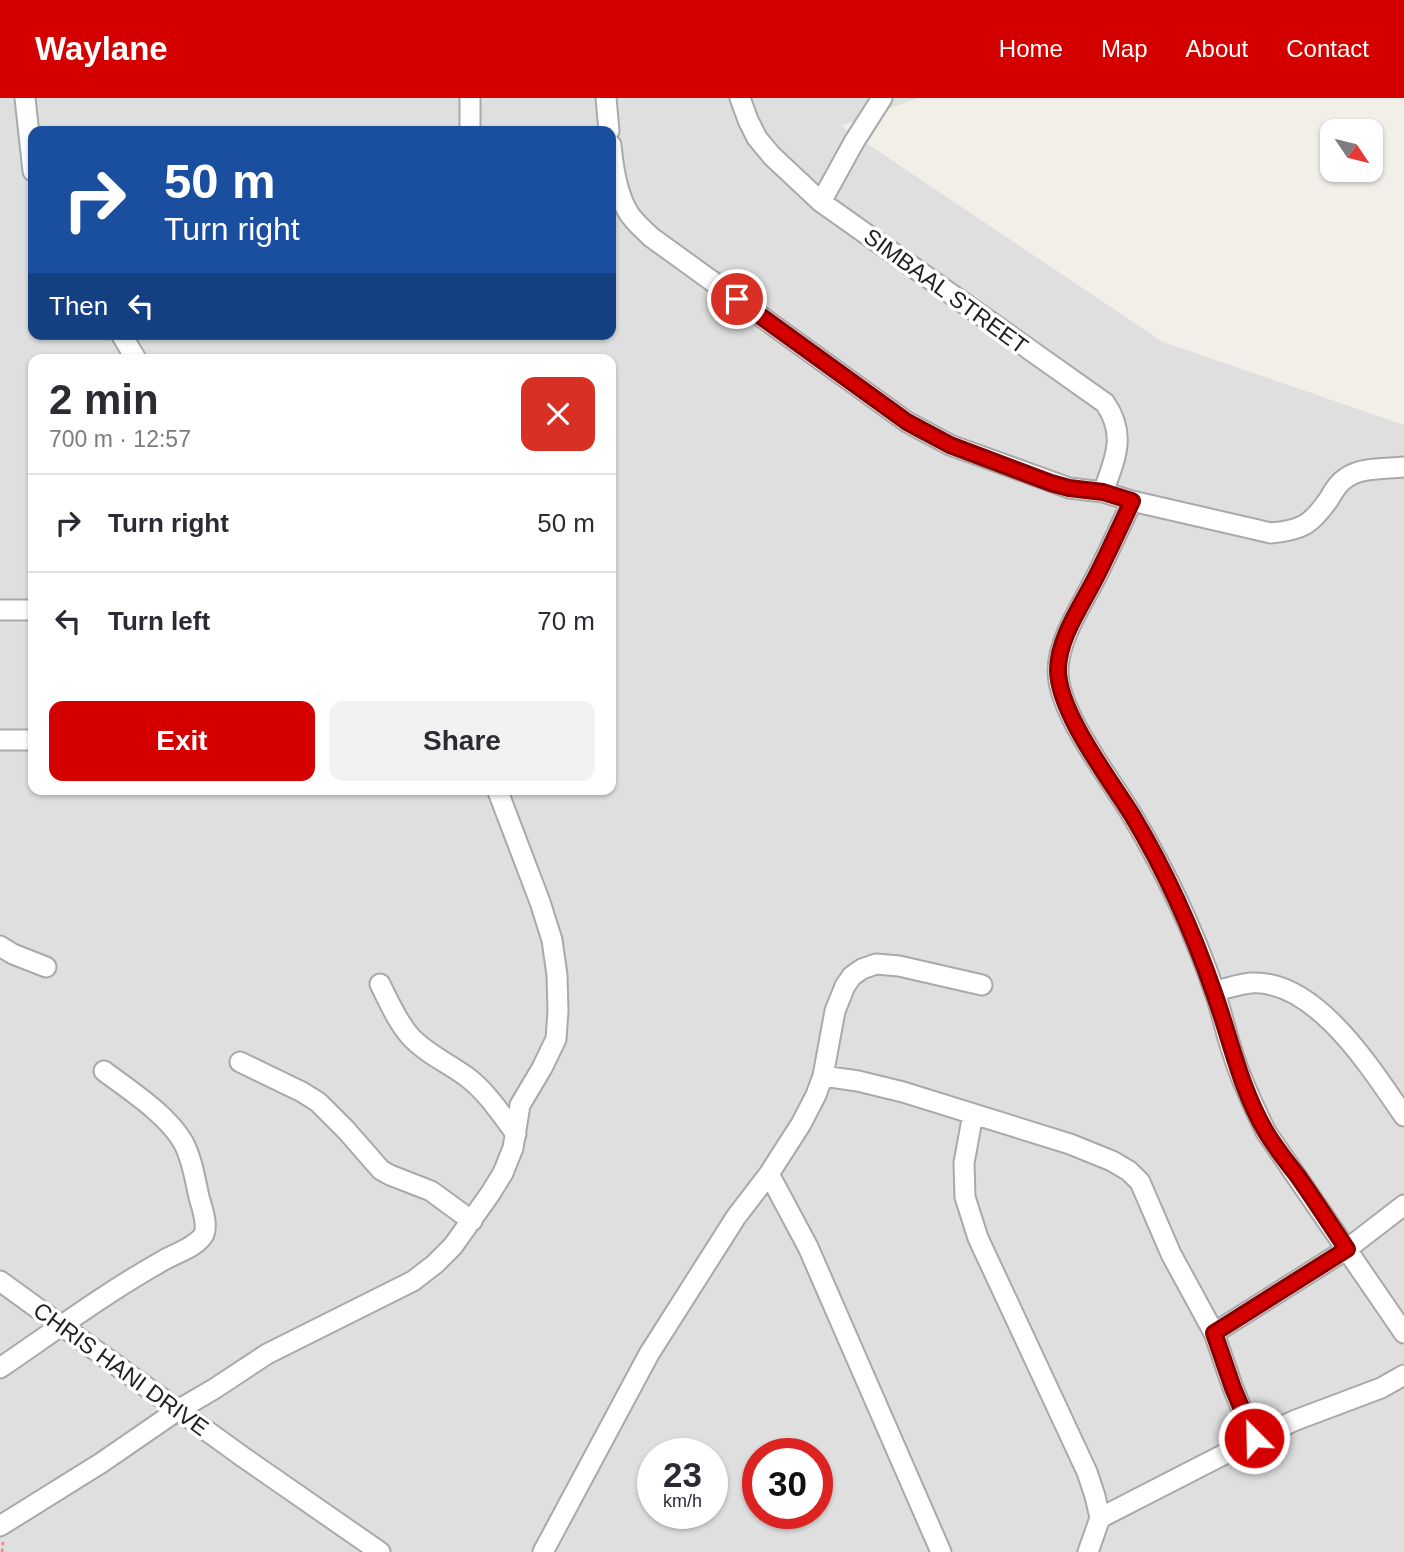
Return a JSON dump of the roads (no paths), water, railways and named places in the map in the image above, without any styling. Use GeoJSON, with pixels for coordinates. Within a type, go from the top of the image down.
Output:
{"type":"FeatureCollection","features":[{"type":"Feature","properties":{"kind":"street"},"geometry":{"type":"LineString","coordinates":[[25,98],[28,126]]}},
{"type":"Feature","properties":{"kind":"street"},"geometry":{"type":"LineString","coordinates":[[470,98],[470,126]]}},
{"type":"Feature","properties":{"kind":"street"},"geometry":{"type":"LineString","coordinates":[[606,98],[609,126]]}},
{"type":"Feature","properties":{"kind":"street","name":"SIMBAAL STREET"},"geometry":{"type":"LineString","coordinates":[[740,98],[757,138],[772,156],[821,202],[1105,403],[1114,416],[1117,435],[1115,458],[1103,492]]}},
{"type":"Feature","properties":{"kind":"street"},"geometry":{"type":"LineString","coordinates":[[821,202],[882,98]]}},
{"type":"Feature","properties":{"kind":"street"},"geometry":{"type":"LineString","coordinates":[[616,198],[651,237],[907,422],[950,445],[1051,483],[1103,492],[1271,533],[1306,525],[1314,519],[1341,481],[1348,476],[1404,467]]}},
{"type":"Feature","properties":{"kind":"street"},"geometry":{"type":"LineString","coordinates":[[1132,501],[1066,638],[1058,668],[1063,700],[1133,816],[1189,927],[1214,991],[1233,1056],[1266,1132],[1404,1333]]}},
{"type":"Feature","properties":{"kind":"street"},"geometry":{"type":"LineString","coordinates":[[0,610],[28,610]]}},
{"type":"Feature","properties":{"kind":"street"},"geometry":{"type":"LineString","coordinates":[[0,740],[28,740]]}},
{"type":"Feature","properties":{"kind":"street"},"geometry":{"type":"LineString","coordinates":[[0,1526],[267,1354],[413,1281],[453,1247],[472,1221],[503,1174],[516,1134],[520,1105],[556,1040],[558,1011],[552,940],[499,795]]}},
{"type":"Feature","properties":{"kind":"street"},"geometry":{"type":"LineString","coordinates":[[0,946],[46,967]]}},
{"type":"Feature","properties":{"kind":"street"},"geometry":{"type":"LineString","coordinates":[[543,1552],[649,1354],[736,1217],[802,1124],[823,1076],[835,1011],[852,976],[876,964],[899,966],[982,985]]}},
{"type":"Feature","properties":{"kind":"street"},"geometry":{"type":"LineString","coordinates":[[1214,991],[1252,983],[1274,986],[1294,994],[1316,1008],[1363,1057],[1404,1116]]}},
{"type":"Feature","properties":{"kind":"street"},"geometry":{"type":"LineString","coordinates":[[380,984],[411,1038],[468,1077],[484,1092],[516,1134]]}},
{"type":"Feature","properties":{"kind":"street"},"geometry":{"type":"LineString","coordinates":[[240,1062],[317,1102],[381,1170],[431,1191],[472,1221]]}},
{"type":"Feature","properties":{"kind":"street"},"geometry":{"type":"LineString","coordinates":[[0,1368],[132,1279],[192,1245],[205,1229],[190,1159],[182,1140],[144,1101],[104,1071]]}},
{"type":"Feature","properties":{"kind":"street"},"geometry":{"type":"LineString","coordinates":[[823,1076],[903,1092],[1070,1143],[1129,1171],[1140,1182],[1171,1254],[1214,1333],[1254,1438]]}},
{"type":"Feature","properties":{"kind":"street"},"geometry":{"type":"LineString","coordinates":[[973,1114],[964,1163],[965,1197],[978,1238],[1087,1472],[1100,1518],[1088,1552]]}},
{"type":"Feature","properties":{"kind":"street"},"geometry":{"type":"LineString","coordinates":[[769,1174],[808,1247],[941,1552]]}},
{"type":"Feature","properties":{"kind":"street"},"geometry":{"type":"LineString","coordinates":[[1214,1333],[1347,1249],[1404,1205]]}},
{"type":"Feature","properties":{"kind":"street","name":"CHRIS HANI DRIVE"},"geometry":{"type":"LineString","coordinates":[[0,1281],[243,1457],[380,1552]]}},
{"type":"Feature","properties":{"kind":"street"},"geometry":{"type":"LineString","coordinates":[[1100,1518],[1254,1438],[1381,1388],[1404,1375]]}}]}
